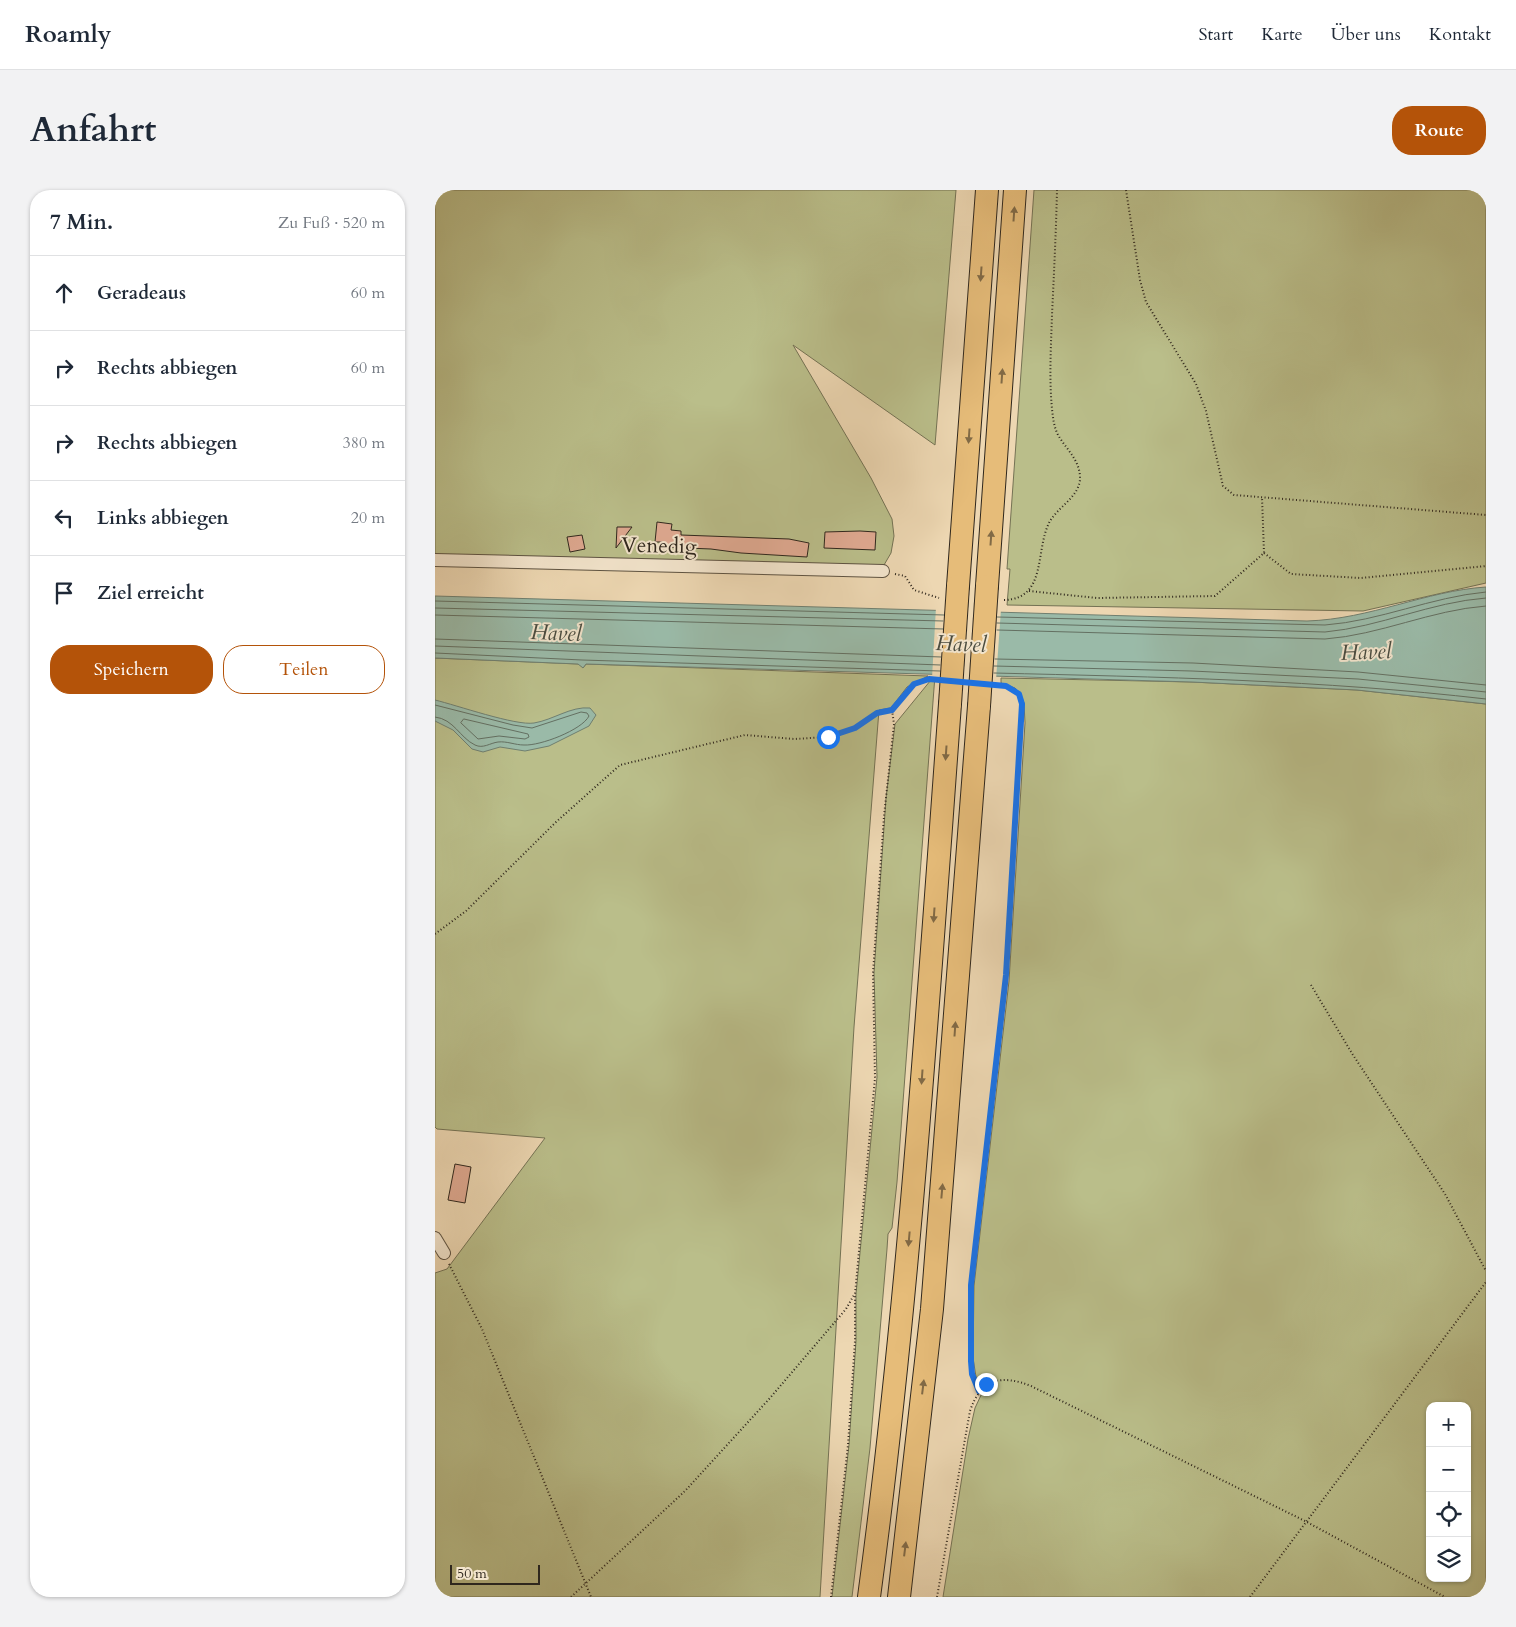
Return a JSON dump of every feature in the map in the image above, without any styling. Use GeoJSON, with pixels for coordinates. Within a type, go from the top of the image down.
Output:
{"type":"FeatureCollection","features":[{"type":"Feature","properties":{"kind":"highway"},"geometry":{"type":"LineString","coordinates":[[869,1597],[894,1398],[916,1166],[987,190]]}},
{"type":"Feature","properties":{"kind":"highway"},"geometry":{"type":"LineString","coordinates":[[899,1597],[932,1300],[979,706],[1015,190]]}},
{"type":"Feature","properties":{"kind":"street","name":"Venedig"},"geometry":{"type":"LineString","coordinates":[[435,560],[883,571]]}},
{"type":"Feature","properties":{"kind":"street"},"geometry":{"type":"LineString","coordinates":[[435,1238],[444,1253]]}},
{"type":"Feature","properties":{"kind":"path"},"geometry":{"type":"LineString","coordinates":[[1057,190],[1050,376],[1052,410],[1058,434],[1078,467],[1080,480],[1075,493],[1053,515],[1047,527],[1037,573],[1029,591],[1097,598],[1215,596],[1264,553]]}},
{"type":"Feature","properties":{"kind":"path"},"geometry":{"type":"LineString","coordinates":[[1126,190],[1140,280],[1146,302],[1196,384],[1206,410],[1223,486],[1235,495],[1486,516]]}},
{"type":"Feature","properties":{"kind":"path"},"geometry":{"type":"LineString","coordinates":[[1262,497],[1264,553]]}},
{"type":"Feature","properties":{"kind":"path"},"geometry":{"type":"LineString","coordinates":[[1264,553],[1291,574],[1361,578],[1486,566]]}},
{"type":"Feature","properties":{"kind":"path"},"geometry":{"type":"LineString","coordinates":[[435,934],[466,911],[556,822],[620,765],[745,734],[794,739],[828,737],[855,728],[877,713],[892,710],[914,684],[921,680],[939,680]]}},
{"type":"Feature","properties":{"kind":"path"},"geometry":{"type":"LineString","coordinates":[[979,1391],[972,1374],[971,1361],[971,1285],[1006,975],[1022,704],[1019,694],[1013,689],[996,684]]}},
{"type":"Feature","properties":{"kind":"path"},"geometry":{"type":"LineString","coordinates":[[831,1597],[848,1445],[855,1341],[855,1294],[875,1078],[873,974],[884,816],[893,724],[892,710]]}},
{"type":"Feature","properties":{"kind":"path"},"geometry":{"type":"LineString","coordinates":[[1311,985],[1353,1055],[1445,1194],[1486,1271]]}},
{"type":"Feature","properties":{"kind":"path"},"geometry":{"type":"LineString","coordinates":[[444,1253],[482,1329],[591,1597]]}},
{"type":"Feature","properties":{"kind":"path"},"geometry":{"type":"LineString","coordinates":[[1250,1597],[1305,1521],[1486,1282]]}},
{"type":"Feature","properties":{"kind":"path"},"geometry":{"type":"LineString","coordinates":[[571,1597],[685,1491],[770,1398],[846,1309],[855,1294]]}},
{"type":"Feature","properties":{"kind":"path"},"geometry":{"type":"LineString","coordinates":[[937,1597],[970,1411],[979,1391],[986,1384],[995,1381],[1021,1382],[1305,1521],[1445,1597]]}},
{"type":"Feature","properties":{"kind":"green space"},"geometry":{"type":"Polygon","coordinates":[[[435,190],[956,190],[935,445],[793,345],[871,478],[892,519],[894,536],[891,553],[884,565],[435,557],[435,190]]]}},
{"type":"Feature","properties":{"kind":"green space"},"geometry":{"type":"Polygon","coordinates":[[[1034,190],[1486,190],[1486,583],[1363,611],[1007,605],[1010,569],[1007,569],[1034,190]]]}},
{"type":"Feature","properties":{"kind":"green space"},"geometry":{"type":"Polygon","coordinates":[[[435,658],[579,664],[583,668],[586,664],[928,676],[907,687],[891,708],[879,710],[854,1027],[820,1597],[435,1597],[435,1273],[447,1269],[545,1138],[437,1129],[435,1127],[435,658]]]}},
{"type":"Feature","properties":{"kind":"green space"},"geometry":{"type":"Polygon","coordinates":[[[935,675],[897,1182],[892,1228],[888,1234],[870,1448],[852,1597],[832,1597],[849,1445],[856,1341],[856,1294],[877,1077],[874,973],[886,798],[895,724],[935,675]]]}},
{"type":"Feature","properties":{"kind":"green space"},"geometry":{"type":"Polygon","coordinates":[[[1001,678],[1192,682],[1357,690],[1486,704],[1486,1597],[943,1597],[968,1439],[975,1408],[982,1393],[977,1383],[973,1358],[974,1286],[1009,981],[1025,723],[1024,703],[1020,693],[1015,688],[1001,683],[1001,678]]]}},
{"type":"Feature","properties":{"kind":"water","name":"Havel"},"geometry":{"type":"Polygon","coordinates":[[[1486,587],[1486,704],[1357,690],[1192,682],[586,664],[583,668],[578,664],[435,658],[435,596],[1307,621],[1353,615],[1441,594],[1486,587]]]}},
{"type":"Feature","properties":{"kind":"water"},"geometry":{"type":"Polygon","coordinates":[[[435,700],[525,723],[534,723],[583,708],[590,708],[596,715],[589,726],[549,746],[525,751],[500,747],[483,752],[472,749],[453,730],[435,721],[435,700]]]}},
{"type":"Feature","properties":{"kind":"pier"},"geometry":{"type":"Polygon","coordinates":[[[936,607],[1001,609],[996,680],[932,678],[936,607]]]}},
{"type":"Feature","properties":{"kind":"building"},"geometry":{"type":"Polygon","coordinates":[[[657,522],[672,524],[671,530],[681,531],[681,535],[789,539],[809,543],[807,557],[662,547],[662,542],[655,542],[657,522]]]}},
{"type":"Feature","properties":{"kind":"building"},"geometry":{"type":"Polygon","coordinates":[[[617,527],[632,527],[616,548],[617,527]]]}},
{"type":"Feature","properties":{"kind":"building"},"geometry":{"type":"Polygon","coordinates":[[[825,532],[876,532],[875,550],[824,548],[825,532]]]}},
{"type":"Feature","properties":{"kind":"building"},"geometry":{"type":"Polygon","coordinates":[[[582,535],[585,549],[570,552],[567,537],[582,535]]]}},
{"type":"Feature","properties":{"kind":"building"},"geometry":{"type":"Polygon","coordinates":[[[455,1164],[471,1167],[465,1203],[448,1200],[455,1164]]]}},
{"type":"Feature","properties":{"kind":"route"},"geometry":{"type":"LineString","coordinates":[[828,737],[855,728],[877,713],[892,710],[907,689],[921,680],[929,679],[1006,686],[1019,694],[1022,704],[1006,975],[971,1285],[970,1346],[972,1374],[979,1391],[986,1384]]}}]}
